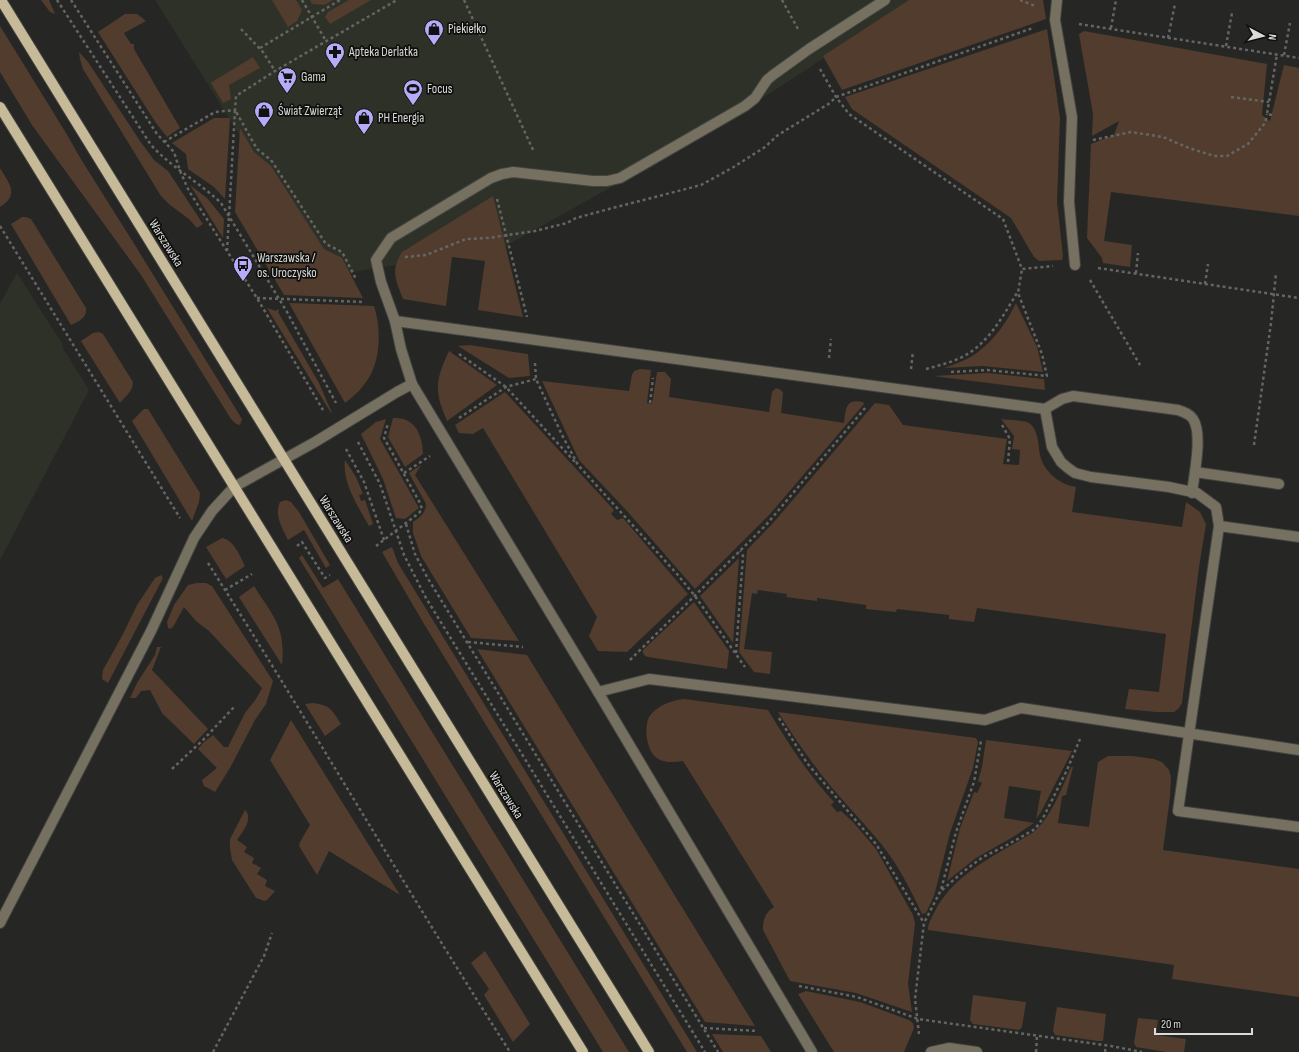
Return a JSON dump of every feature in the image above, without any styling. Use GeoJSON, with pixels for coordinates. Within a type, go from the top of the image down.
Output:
{"type":"FeatureCollection","features":[{"type":"Feature","properties":{"kind":"main road","name":"Warszawska"},"geometry":{"type":"LineString","coordinates":[[1,0],[649,1052]]}},
{"type":"Feature","properties":{"kind":"main road"},"geometry":{"type":"LineString","coordinates":[[0,107],[583,1052]]}},
{"type":"Feature","properties":{"kind":"street"},"geometry":{"type":"LineString","coordinates":[[812,1052],[598,692],[412,384],[381,282],[376,260],[391,238],[491,178],[502,174],[513,172],[593,181],[607,181],[620,178],[745,106],[755,98],[767,80],[809,49],[885,0]]}},
{"type":"Feature","properties":{"kind":"street"},"geometry":{"type":"LineString","coordinates":[[1057,0],[1055,20],[1072,117],[1069,202],[1075,265]]}},
{"type":"Feature","properties":{"kind":"street"},"geometry":{"type":"LineString","coordinates":[[394,321],[1045,409],[1062,399],[1073,396],[1178,410],[1188,414],[1194,420],[1198,440],[1192,493]]}},
{"type":"Feature","properties":{"kind":"street"},"geometry":{"type":"LineString","coordinates":[[0,923],[151,630],[193,540],[212,511],[234,487],[315,442],[334,429],[412,384]]}},
{"type":"Feature","properties":{"kind":"street"},"geometry":{"type":"LineString","coordinates":[[1045,409],[1052,447],[1061,462],[1075,473],[1090,477],[1169,487],[1197,493],[1216,507],[1219,526],[1178,811],[1299,827]]}},
{"type":"Feature","properties":{"kind":"street"},"geometry":{"type":"LineString","coordinates":[[1195,472],[1278,484]]}},
{"type":"Feature","properties":{"kind":"street"},"geometry":{"type":"LineString","coordinates":[[1219,526],[1299,537]]}},
{"type":"Feature","properties":{"kind":"street"},"geometry":{"type":"LineString","coordinates":[[598,692],[649,679],[985,720],[1021,708],[1299,750]]}},
{"type":"Feature","properties":{"kind":"street"},"geometry":{"type":"LineString","coordinates":[[931,1052],[949,1048],[978,1052]]}},
{"type":"Feature","properties":{"kind":"path"},"geometry":{"type":"LineString","coordinates":[[57,0],[151,145],[161,157],[180,172],[207,189],[221,203],[229,214],[288,312],[328,390],[380,484],[406,561],[426,598],[705,1052]]}},
{"type":"Feature","properties":{"kind":"path"},"geometry":{"type":"LineString","coordinates":[[71,0],[157,134],[174,152],[180,172],[189,191],[260,302],[362,477],[384,540]]}},
{"type":"Feature","properties":{"kind":"path"},"geometry":{"type":"LineString","coordinates":[[302,0],[326,41]]}},
{"type":"Feature","properties":{"kind":"path"},"geometry":{"type":"LineString","coordinates":[[260,48],[340,0]]}},
{"type":"Feature","properties":{"kind":"path"},"geometry":{"type":"LineString","coordinates":[[227,251],[236,96],[275,71],[397,0]]}},
{"type":"Feature","properties":{"kind":"path"},"geometry":{"type":"LineString","coordinates":[[464,0],[545,175]]}},
{"type":"Feature","properties":{"kind":"path"},"geometry":{"type":"LineString","coordinates":[[782,0],[836,97],[849,114],[1003,219],[1022,269],[1018,293],[997,326],[984,341],[969,353],[923,371]]}},
{"type":"Feature","properties":{"kind":"path"},"geometry":{"type":"LineString","coordinates":[[1111,28],[1116,0]]}},
{"type":"Feature","properties":{"kind":"path"},"geometry":{"type":"LineString","coordinates":[[1168,38],[1175,4]]}},
{"type":"Feature","properties":{"kind":"path"},"geometry":{"type":"LineString","coordinates":[[1226,46],[1232,13]]}},
{"type":"Feature","properties":{"kind":"path"},"geometry":{"type":"LineString","coordinates":[[836,97],[1055,20],[1299,58]]}},
{"type":"Feature","properties":{"kind":"path"},"geometry":{"type":"LineString","coordinates":[[1284,55],[1290,23]]}},
{"type":"Feature","properties":{"kind":"path"},"geometry":{"type":"LineString","coordinates":[[241,30],[260,48],[275,71]]}},
{"type":"Feature","properties":{"kind":"path"},"geometry":{"type":"LineString","coordinates":[[1089,140],[1131,132],[1163,137],[1214,156],[1227,156],[1248,144],[1265,123],[1277,54]]}},
{"type":"Feature","properties":{"kind":"path"},"geometry":{"type":"LineString","coordinates":[[1230,97],[1269,102]]}},
{"type":"Feature","properties":{"kind":"path"},"geometry":{"type":"LineString","coordinates":[[164,142],[215,112],[235,110]]}},
{"type":"Feature","properties":{"kind":"path"},"geometry":{"type":"LineString","coordinates":[[235,110],[257,148],[271,160],[326,244],[342,252],[358,284]]}},
{"type":"Feature","properties":{"kind":"path"},"geometry":{"type":"LineString","coordinates":[[1267,114],[1272,115]]}},
{"type":"Feature","properties":{"kind":"path"},"geometry":{"type":"LineString","coordinates":[[491,178],[532,340],[536,379],[562,435],[578,465]]}},
{"type":"Feature","properties":{"kind":"path"},"geometry":{"type":"LineString","coordinates":[[0,226],[193,540],[290,694],[449,956],[510,1052]]}},
{"type":"Feature","properties":{"kind":"path"},"geometry":{"type":"LineString","coordinates":[[1136,273],[1138,253]]}},
{"type":"Feature","properties":{"kind":"path"},"geometry":{"type":"LineString","coordinates":[[1205,284],[1208,264]]}},
{"type":"Feature","properties":{"kind":"path"},"geometry":{"type":"LineString","coordinates":[[1022,269],[1040,267]]}},
{"type":"Feature","properties":{"kind":"path"},"geometry":{"type":"LineString","coordinates":[[1094,267],[1299,298]]}},
{"type":"Feature","properties":{"kind":"path"},"geometry":{"type":"LineString","coordinates":[[1254,445],[1272,323],[1273,294],[1276,273]]}},
{"type":"Feature","properties":{"kind":"path"},"geometry":{"type":"LineString","coordinates":[[1091,280],[1140,365]]}},
{"type":"Feature","properties":{"kind":"path"},"geometry":{"type":"LineString","coordinates":[[1018,293],[1042,354],[1047,376]]}},
{"type":"Feature","properties":{"kind":"path"},"geometry":{"type":"LineString","coordinates":[[365,296],[368,302]]}},
{"type":"Feature","properties":{"kind":"path"},"geometry":{"type":"LineString","coordinates":[[828,362],[831,339]]}},
{"type":"Feature","properties":{"kind":"path"},"geometry":{"type":"LineString","coordinates":[[911,371],[913,351]]}},
{"type":"Feature","properties":{"kind":"path"},"geometry":{"type":"LineString","coordinates":[[457,352],[506,387],[677,574],[695,596],[764,693],[806,762],[876,844],[924,923]]}},
{"type":"Feature","properties":{"kind":"path"},"geometry":{"type":"LineString","coordinates":[[440,431],[506,387],[536,379]]}},
{"type":"Feature","properties":{"kind":"path"},"geometry":{"type":"LineString","coordinates":[[626,664],[766,525],[883,387]]}},
{"type":"Feature","properties":{"kind":"path"},"geometry":{"type":"LineString","coordinates":[[376,546],[420,513],[422,509],[384,438],[397,392]]}},
{"type":"Feature","properties":{"kind":"path"},"geometry":{"type":"LineString","coordinates":[[987,402],[1010,439],[1008,462]]}},
{"type":"Feature","properties":{"kind":"path"},"geometry":{"type":"LineString","coordinates":[[404,473],[448,444]]}},
{"type":"Feature","properties":{"kind":"path"},"geometry":{"type":"LineString","coordinates":[[406,524],[417,558],[718,1052]]}},
{"type":"Feature","properties":{"kind":"path"},"geometry":{"type":"LineString","coordinates":[[293,548],[302,542],[325,578],[334,572]]}},
{"type":"Feature","properties":{"kind":"path"},"geometry":{"type":"LineString","coordinates":[[736,654],[743,556],[740,551]]}},
{"type":"Feature","properties":{"kind":"path"},"geometry":{"type":"LineString","coordinates":[[225,590],[252,574]]}},
{"type":"Feature","properties":{"kind":"path"},"geometry":{"type":"LineString","coordinates":[[467,642],[523,647]]}},
{"type":"Feature","properties":{"kind":"path"},"geometry":{"type":"LineString","coordinates":[[172,769],[203,740],[235,706]]}},
{"type":"Feature","properties":{"kind":"path"},"geometry":{"type":"LineString","coordinates":[[942,890],[964,870],[983,857],[1007,846],[1035,829],[1043,818],[1067,770],[1089,718]]}},
{"type":"Feature","properties":{"kind":"path"},"geometry":{"type":"LineString","coordinates":[[919,1039],[918,1018],[914,999],[924,923],[942,890],[956,832],[974,782],[985,720]]}},
{"type":"Feature","properties":{"kind":"path"},"geometry":{"type":"LineString","coordinates":[[213,1052],[264,956],[272,933]]}},
{"type":"Feature","properties":{"kind":"path"},"geometry":{"type":"LineString","coordinates":[[769,981],[857,997],[918,1018],[1106,1045],[1142,1052]]}},
{"type":"Feature","properties":{"kind":"path"},"geometry":{"type":"LineString","coordinates":[[704,1028],[758,1031]]}},
{"type":"Feature","properties":{"kind":"path"},"geometry":{"type":"LineString","coordinates":[[1036,1052],[1037,1036]]}},
{"type":"Feature","properties":{"kind":"path"},"geometry":{"type":"LineString","coordinates":[[1105,1052],[1106,1045]]}},
{"type":"Feature","properties":{"kind":"shaded area"},"geometry":{"type":"Polygon","coordinates":[[[41,0],[49,0],[55,14],[50,12],[41,0]]]}},
{"type":"Feature","properties":{"kind":"shaded area"},"geometry":{"type":"Polygon","coordinates":[[[155,0],[913,0],[717,128],[504,247],[328,276],[155,0]]]}},
{"type":"Feature","properties":{"kind":"shaded area"},"geometry":{"type":"Polygon","coordinates":[[[272,0],[296,0],[302,10],[297,21],[288,27],[272,0]]]}},
{"type":"Feature","properties":{"kind":"shaded area"},"geometry":{"type":"Polygon","coordinates":[[[310,0],[333,0],[325,5],[312,4],[310,0]]]}},
{"type":"Feature","properties":{"kind":"shaded area"},"geometry":{"type":"Polygon","coordinates":[[[349,0],[371,0],[330,24],[325,17],[328,12],[349,0]]]}},
{"type":"Feature","properties":{"kind":"shaded area"},"geometry":{"type":"Polygon","coordinates":[[[909,0],[1043,0],[1046,19],[842,90],[823,56],[909,0]]]}},
{"type":"Feature","properties":{"kind":"shaded area"},"geometry":{"type":"Polygon","coordinates":[[[125,14],[137,14],[146,21],[124,33],[131,44],[134,44],[134,49],[180,128],[167,137],[156,123],[98,32],[125,14]]]}},
{"type":"Feature","properties":{"kind":"shaded area"},"geometry":{"type":"Polygon","coordinates":[[[0,26],[242,419],[240,425],[236,424],[231,419],[141,275],[32,125],[0,72],[0,26]]]}},
{"type":"Feature","properties":{"kind":"shaded area"},"geometry":{"type":"Polygon","coordinates":[[[1047,29],[1060,118],[1057,202],[1063,256],[1062,260],[1039,261],[1034,257],[1011,218],[852,109],[845,97],[1047,29]]]}},
{"type":"Feature","properties":{"kind":"shaded area"},"geometry":{"type":"Polygon","coordinates":[[[1084,31],[1267,64],[1262,115],[1270,121],[1284,65],[1299,68],[1299,216],[1111,192],[1104,241],[1132,245],[1130,267],[1103,263],[1102,258],[1087,238],[1091,144],[1114,135],[1119,121],[1092,136],[1093,114],[1079,34],[1084,31]]]}},
{"type":"Feature","properties":{"kind":"shaded area"},"geometry":{"type":"Polygon","coordinates":[[[79,52],[88,62],[154,160],[168,171],[203,224],[197,228],[189,219],[170,205],[161,196],[83,69],[79,52]]]}},
{"type":"Feature","properties":{"kind":"shaded area"},"geometry":{"type":"Polygon","coordinates":[[[253,57],[260,68],[229,85],[231,99],[223,103],[211,83],[253,57]]]}},
{"type":"Feature","properties":{"kind":"shaded area"},"geometry":{"type":"Polygon","coordinates":[[[214,118],[230,118],[225,199],[214,187],[188,169],[186,154],[172,143],[214,118]]]}},
{"type":"Feature","properties":{"kind":"shaded area"},"geometry":{"type":"Polygon","coordinates":[[[240,128],[254,152],[271,166],[324,249],[342,258],[363,298],[284,295],[235,212],[240,128]]]}},
{"type":"Feature","properties":{"kind":"shaded area"},"geometry":{"type":"Polygon","coordinates":[[[0,168],[9,184],[11,193],[10,198],[0,207],[0,168]]]}},
{"type":"Feature","properties":{"kind":"shaded area"},"geometry":{"type":"Polygon","coordinates":[[[190,185],[207,198],[224,219],[223,238],[190,185]]]}},
{"type":"Feature","properties":{"kind":"shaded area"},"geometry":{"type":"Polygon","coordinates":[[[493,196],[523,317],[478,310],[485,261],[452,257],[446,306],[403,299],[395,276],[396,265],[402,252],[493,196]]]}},
{"type":"Feature","properties":{"kind":"shaded area"},"geometry":{"type":"Polygon","coordinates":[[[22,217],[31,219],[86,308],[84,317],[71,325],[11,224],[22,217]]]}},
{"type":"Feature","properties":{"kind":"shaded area"},"geometry":{"type":"Polygon","coordinates":[[[17,273],[61,342],[64,350],[89,390],[0,560],[0,304],[17,273]]]}},
{"type":"Feature","properties":{"kind":"shaded area"},"geometry":{"type":"Polygon","coordinates":[[[289,303],[374,306],[377,316],[379,337],[373,369],[369,378],[359,391],[345,403],[289,303]]]}},
{"type":"Feature","properties":{"kind":"shaded area"},"geometry":{"type":"Polygon","coordinates":[[[1016,303],[1037,347],[1043,372],[983,366],[944,368],[961,362],[984,347],[1000,330],[1016,303]]]}},
{"type":"Feature","properties":{"kind":"shaded area"},"geometry":{"type":"Polygon","coordinates":[[[267,308],[276,311],[278,309],[278,312],[319,383],[332,413],[331,413],[267,308]]]}},
{"type":"Feature","properties":{"kind":"shaded area"},"geometry":{"type":"Polygon","coordinates":[[[99,332],[103,334],[133,382],[130,391],[120,403],[81,341],[93,333],[99,332]]]}},
{"type":"Feature","properties":{"kind":"shaded area"},"geometry":{"type":"Polygon","coordinates":[[[470,345],[528,354],[530,376],[509,378],[458,346],[470,345]]]}},
{"type":"Feature","properties":{"kind":"shaded area"},"geometry":{"type":"Polygon","coordinates":[[[449,351],[497,385],[447,421],[440,402],[438,386],[441,370],[449,351]]]}},
{"type":"Feature","properties":{"kind":"shaded area"},"geometry":{"type":"Polygon","coordinates":[[[640,369],[651,370],[647,403],[652,404],[657,372],[665,372],[671,379],[669,397],[769,412],[772,392],[776,388],[781,390],[783,393],[781,413],[844,423],[846,409],[850,403],[857,401],[863,402],[864,404],[770,514],[695,589],[627,511],[579,460],[542,381],[629,391],[634,371],[640,369]]]}},
{"type":"Feature","properties":{"kind":"shaded area"},"geometry":{"type":"Polygon","coordinates":[[[988,373],[1044,379],[1045,390],[933,376],[988,373]]]}},
{"type":"Feature","properties":{"kind":"shaded area"},"geometry":{"type":"Polygon","coordinates":[[[505,392],[614,510],[611,514],[617,520],[623,518],[688,594],[627,652],[598,651],[589,636],[597,617],[483,428],[473,434],[459,433],[455,425],[505,392]]]}},
{"type":"Feature","properties":{"kind":"shaded area"},"geometry":{"type":"Polygon","coordinates":[[[875,403],[889,405],[903,425],[1007,439],[1003,464],[1019,465],[1020,450],[1012,449],[1014,436],[1001,419],[1029,423],[1035,430],[1040,455],[1045,467],[1058,480],[1076,487],[1072,512],[1182,527],[1186,502],[1200,512],[1206,524],[1199,567],[1182,703],[1179,708],[1174,712],[1125,709],[1129,689],[1159,692],[1166,634],[977,608],[974,622],[949,619],[949,615],[897,609],[896,612],[866,609],[866,605],[817,598],[817,601],[786,597],[787,594],[758,590],[757,594],[752,593],[744,649],[772,652],[770,674],[754,672],[739,652],[747,550],[774,522],[875,403]]]}},
{"type":"Feature","properties":{"kind":"shaded area"},"geometry":{"type":"Polygon","coordinates":[[[144,409],[148,409],[200,493],[199,502],[192,521],[132,421],[144,409]]]}},
{"type":"Feature","properties":{"kind":"shaded area"},"geometry":{"type":"Polygon","coordinates":[[[393,418],[401,418],[412,424],[416,428],[421,440],[423,454],[405,467],[388,437],[393,418]]]}},
{"type":"Feature","properties":{"kind":"shaded area"},"geometry":{"type":"Polygon","coordinates":[[[386,419],[380,439],[419,508],[405,519],[396,518],[383,479],[361,434],[376,422],[386,419]]]}},
{"type":"Feature","properties":{"kind":"shaded area"},"geometry":{"type":"Polygon","coordinates":[[[345,460],[356,477],[363,494],[359,495],[361,501],[365,500],[373,524],[369,526],[348,486],[345,460]]]}},
{"type":"Feature","properties":{"kind":"shaded area"},"geometry":{"type":"Polygon","coordinates":[[[421,465],[415,475],[519,641],[471,638],[421,556],[413,533],[413,522],[424,512],[426,504],[409,473],[421,465]]]}},
{"type":"Feature","properties":{"kind":"shaded area"},"geometry":{"type":"Polygon","coordinates":[[[286,500],[291,502],[299,512],[330,565],[326,568],[304,530],[288,540],[278,517],[278,507],[280,502],[286,500]]]}},
{"type":"Feature","properties":{"kind":"shaded area"},"geometry":{"type":"Polygon","coordinates":[[[222,538],[226,539],[233,545],[239,553],[245,566],[226,579],[206,547],[222,538]]]}},
{"type":"Feature","properties":{"kind":"shaded area"},"geometry":{"type":"Polygon","coordinates":[[[392,547],[398,563],[697,1052],[687,1052],[424,624],[382,552],[392,547]]]}},
{"type":"Feature","properties":{"kind":"shaded area"},"geometry":{"type":"Polygon","coordinates":[[[302,555],[323,588],[338,579],[629,1052],[603,1052],[299,558],[302,555]]]}},
{"type":"Feature","properties":{"kind":"shaded area"},"geometry":{"type":"Polygon","coordinates":[[[739,558],[733,643],[700,596],[739,558]]]}},
{"type":"Feature","properties":{"kind":"shaded area"},"geometry":{"type":"Polygon","coordinates":[[[161,575],[163,578],[108,683],[102,679],[103,670],[137,605],[155,578],[161,575]]]}},
{"type":"Feature","properties":{"kind":"shaded area"},"geometry":{"type":"Polygon","coordinates":[[[206,583],[212,586],[273,681],[266,704],[255,720],[230,768],[215,792],[204,786],[202,780],[217,768],[198,749],[213,735],[224,747],[228,747],[245,713],[256,699],[262,688],[209,631],[196,621],[184,607],[173,627],[170,629],[168,628],[167,622],[174,605],[188,585],[206,583]]]}},
{"type":"Feature","properties":{"kind":"shaded area"},"geometry":{"type":"Polygon","coordinates":[[[254,586],[277,622],[282,641],[282,665],[239,597],[254,586]]]}},
{"type":"Feature","properties":{"kind":"shaded area"},"geometry":{"type":"Polygon","coordinates":[[[694,602],[729,651],[727,669],[648,657],[643,653],[643,650],[694,602]]]}},
{"type":"Feature","properties":{"kind":"shaded area"},"geometry":{"type":"Polygon","coordinates":[[[157,647],[161,647],[152,670],[208,729],[194,744],[162,713],[150,690],[141,691],[136,698],[130,698],[137,683],[155,655],[157,647]]]}},
{"type":"Feature","properties":{"kind":"shaded area"},"geometry":{"type":"Polygon","coordinates":[[[477,649],[527,655],[755,1026],[705,1022],[477,649]]]}},
{"type":"Feature","properties":{"kind":"shaded area"},"geometry":{"type":"Polygon","coordinates":[[[684,699],[768,710],[798,758],[834,802],[831,805],[837,812],[841,811],[853,822],[876,849],[913,915],[915,924],[908,984],[912,1012],[856,993],[790,981],[763,930],[765,917],[774,907],[683,761],[670,762],[659,759],[655,756],[649,746],[646,731],[649,717],[652,713],[665,704],[684,699]]]}},
{"type":"Feature","properties":{"kind":"shaded area"},"geometry":{"type":"Polygon","coordinates":[[[313,703],[323,705],[330,709],[341,724],[325,736],[305,704],[313,703]]]}},
{"type":"Feature","properties":{"kind":"shaded area"},"geometry":{"type":"Polygon","coordinates":[[[778,712],[976,738],[978,742],[973,768],[950,833],[934,896],[926,913],[922,914],[904,878],[888,853],[839,796],[804,752],[778,712]]]}},
{"type":"Feature","properties":{"kind":"shaded area"},"geometry":{"type":"Polygon","coordinates":[[[291,720],[400,895],[329,851],[317,875],[299,846],[310,825],[270,760],[291,720]]]}},
{"type":"Feature","properties":{"kind":"shaded area"},"geometry":{"type":"Polygon","coordinates":[[[986,740],[1072,751],[1036,819],[1041,791],[1009,786],[1004,818],[1034,823],[976,858],[947,881],[960,828],[974,792],[977,793],[982,783],[978,781],[982,767],[986,740]]]}},
{"type":"Feature","properties":{"kind":"shaded area"},"geometry":{"type":"Polygon","coordinates":[[[1108,756],[1133,756],[1154,759],[1162,762],[1169,770],[1171,777],[1170,797],[1163,850],[1299,869],[1299,997],[1172,979],[1174,965],[928,930],[929,923],[942,899],[964,876],[1034,832],[1046,818],[1056,802],[1071,767],[1073,767],[1066,795],[1062,796],[1058,823],[1089,827],[1098,762],[1108,756]]]}},
{"type":"Feature","properties":{"kind":"shaded area"},"geometry":{"type":"Polygon","coordinates":[[[245,810],[248,821],[237,840],[247,847],[244,852],[254,858],[252,863],[261,868],[257,874],[267,880],[265,886],[275,891],[267,900],[264,901],[256,898],[232,860],[230,839],[245,810]]]}},
{"type":"Feature","properties":{"kind":"shaded area"},"geometry":{"type":"Polygon","coordinates":[[[485,951],[530,1024],[513,1042],[484,995],[489,989],[471,963],[485,951]]]}},
{"type":"Feature","properties":{"kind":"shaded area"},"geometry":{"type":"Polygon","coordinates":[[[806,991],[860,1002],[909,1020],[913,1023],[914,1028],[904,1052],[834,1052],[798,994],[806,991]]]}},
{"type":"Feature","properties":{"kind":"shaded area"},"geometry":{"type":"Polygon","coordinates":[[[973,995],[1026,1002],[1022,1027],[1019,1030],[973,1024],[970,1020],[973,995]]]}},
{"type":"Feature","properties":{"kind":"shaded area"},"geometry":{"type":"Polygon","coordinates":[[[1057,1007],[1106,1014],[1103,1041],[1055,1035],[1053,1031],[1057,1007]]]}},
{"type":"Feature","properties":{"kind":"shaded area"},"geometry":{"type":"Polygon","coordinates":[[[1138,1018],[1158,1020],[1156,1035],[1186,1039],[1184,1052],[1166,1052],[1136,1047],[1134,1043],[1138,1018]]]}},
{"type":"Feature","properties":{"kind":"shaded area"},"geometry":{"type":"Polygon","coordinates":[[[712,1034],[761,1036],[771,1052],[723,1052],[712,1034]]]}},
{"type":"Feature","properties":{"kind":"place","name":"Piekiełko"},"geometry":{"type":"Point","coordinates":[434,46]}},
{"type":"Feature","properties":{"kind":"place","name":"Apteka Derlatka"},"geometry":{"type":"Point","coordinates":[335,69]}},
{"type":"Feature","properties":{"kind":"place","name":"Gama"},"geometry":{"type":"Point","coordinates":[287,94]}},
{"type":"Feature","properties":{"kind":"place","name":"Focus"},"geometry":{"type":"Point","coordinates":[413,106]}},
{"type":"Feature","properties":{"kind":"place","name":"Świat Zwierząt"},"geometry":{"type":"Point","coordinates":[264,128]}},
{"type":"Feature","properties":{"kind":"place","name":"PH Energia"},"geometry":{"type":"Point","coordinates":[364,135]}},
{"type":"Feature","properties":{"kind":"place","name":"Warszawska / os. Uroczysko"},"geometry":{"type":"Point","coordinates":[243,282]}}]}
